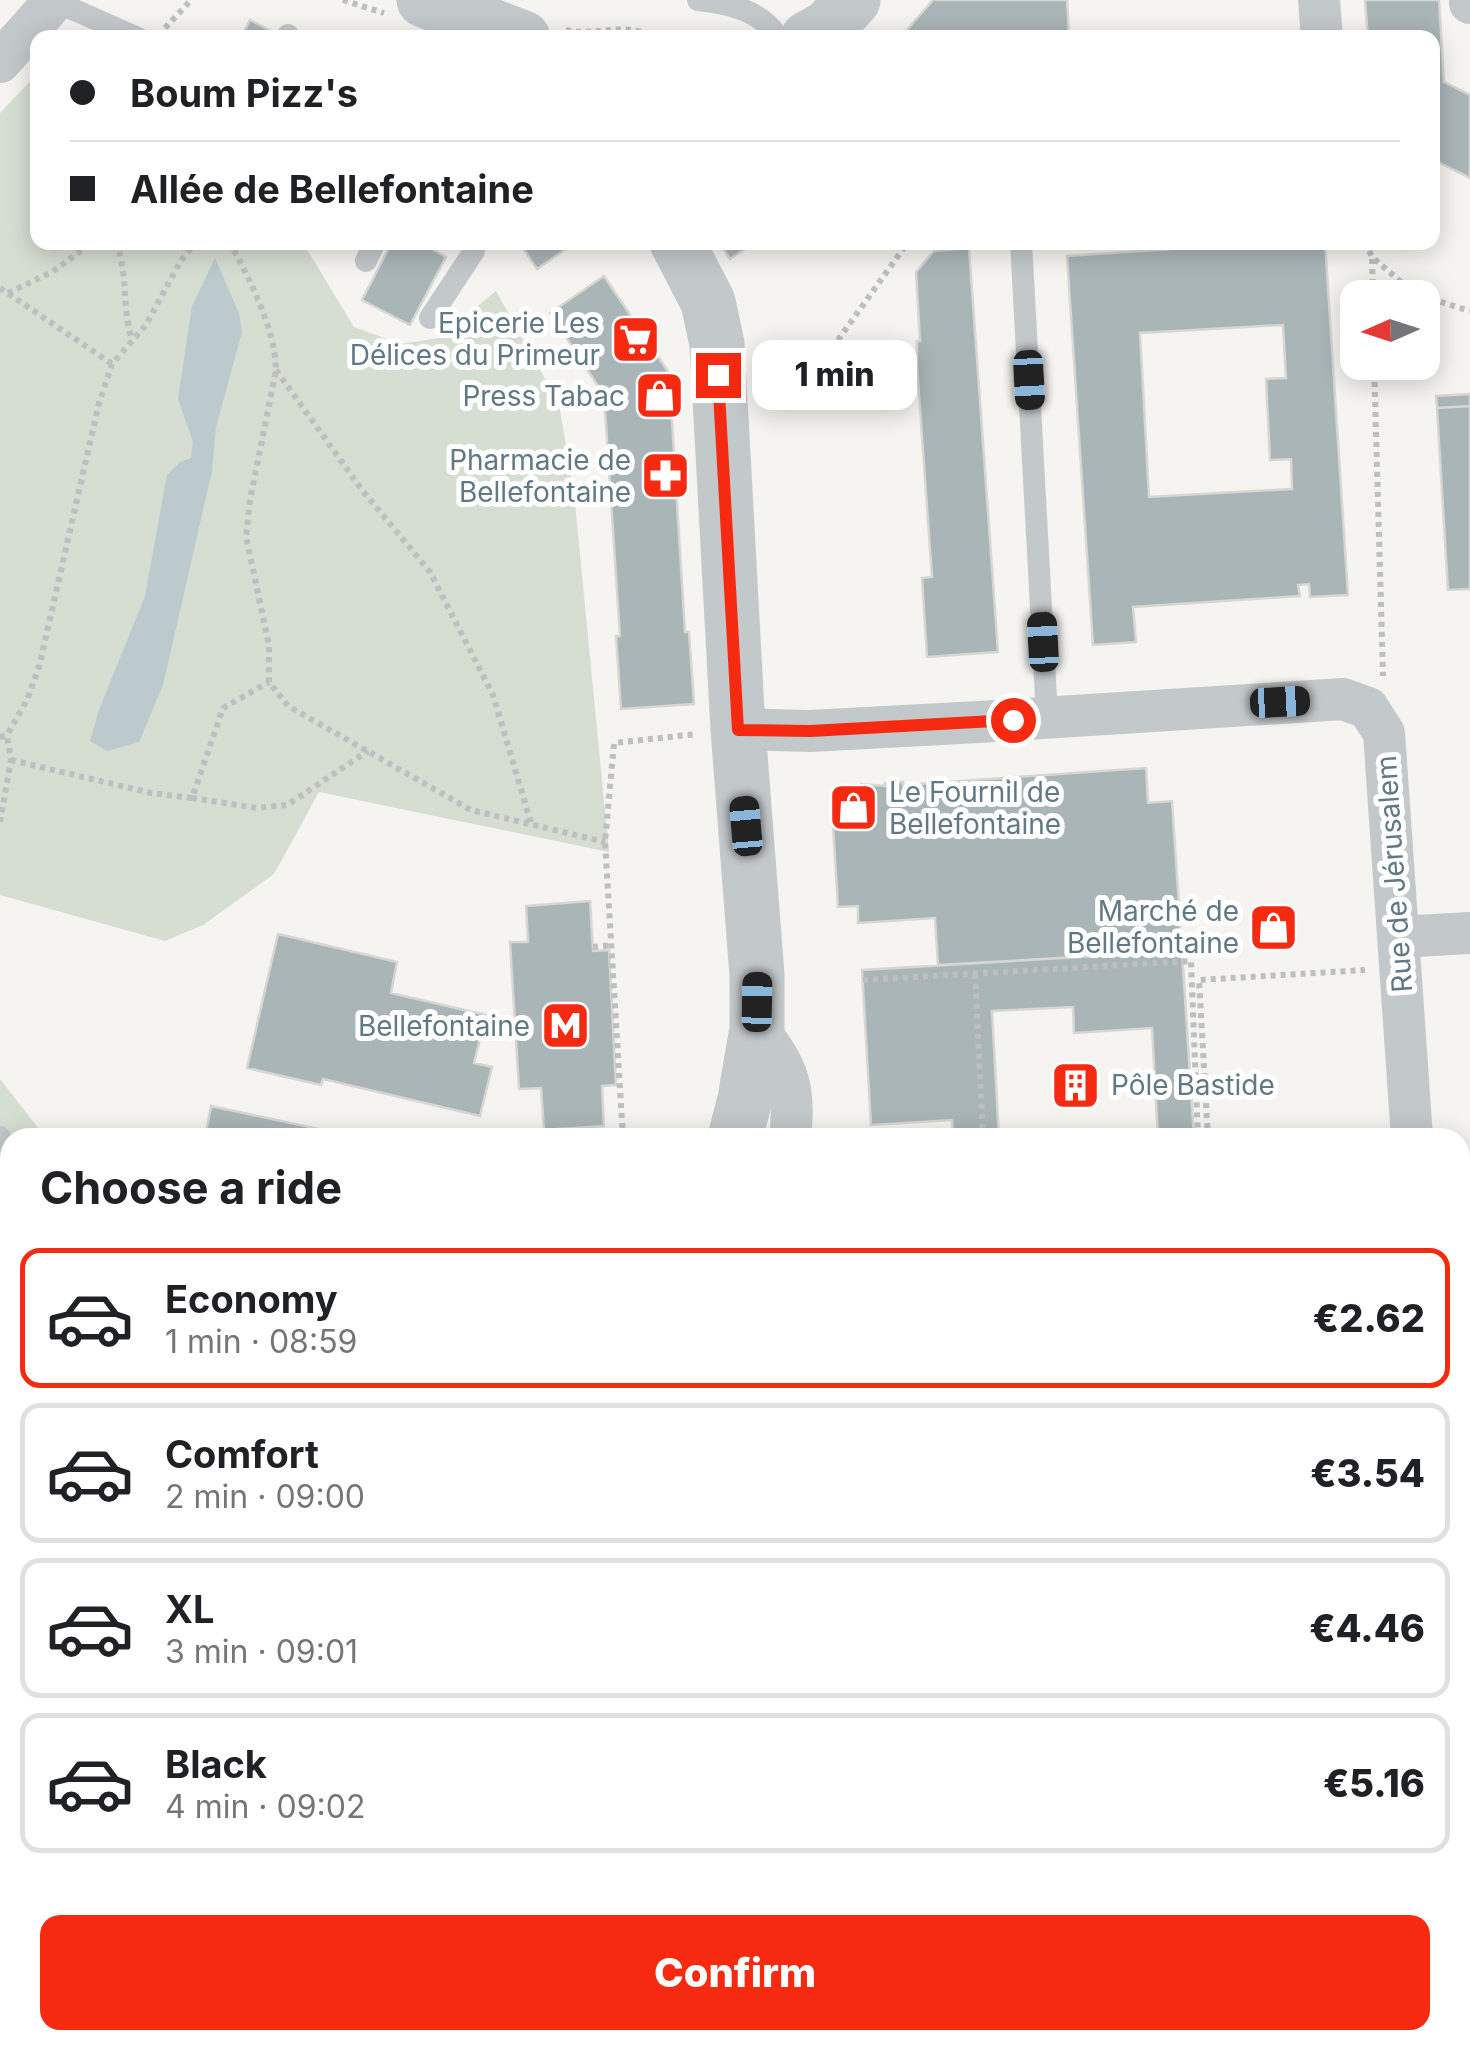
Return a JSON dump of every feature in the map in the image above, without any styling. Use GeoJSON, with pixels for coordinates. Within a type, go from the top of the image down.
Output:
{"type":"FeatureCollection","features":[{"type":"Feature","properties":{"kind":"street"},"geometry":{"type":"LineString","coordinates":[[376,0],[454,30]]}},
{"type":"Feature","properties":{"kind":"street"},"geometry":{"type":"LineString","coordinates":[[424,0],[502,30]]}},
{"type":"Feature","properties":{"kind":"street"},"geometry":{"type":"LineString","coordinates":[[1319,0],[1321,30]]}},
{"type":"Feature","properties":{"kind":"street"},"geometry":{"type":"LineString","coordinates":[[0,62],[54,1]]}},
{"type":"Feature","properties":{"kind":"street"},"geometry":{"type":"LineString","coordinates":[[681,250],[708,302],[717,344],[738,730],[758,975],[756,1029],[737,1128]]}},
{"type":"Feature","properties":{"kind":"street"},"geometry":{"type":"LineString","coordinates":[[738,730],[810,731],[1342,698],[1368,708]]}},
{"type":"Feature","properties":{"kind":"street","name":"Rue de Jérusalem"},"geometry":{"type":"LineString","coordinates":[[1368,708],[1384,734],[1411,1128]]}},
{"type":"Feature","properties":{"kind":"street"},"geometry":{"type":"LineString","coordinates":[[1400,952],[1470,933]]}},
{"type":"Feature","properties":{"kind":"street"},"geometry":{"type":"LineString","coordinates":[[756,1029],[778,1054],[792,1083],[790,1128]]}},
{"type":"Feature","properties":{"kind":"lane"},"geometry":{"type":"LineString","coordinates":[[698,0],[732,4],[772,26],[821,28]]}},
{"type":"Feature","properties":{"kind":"lane"},"geometry":{"type":"LineString","coordinates":[[54,1],[120,30]]}},
{"type":"Feature","properties":{"kind":"lane"},"geometry":{"type":"LineString","coordinates":[[430,318],[474,250]]}},
{"type":"Feature","properties":{"kind":"lane"},"geometry":{"type":"LineString","coordinates":[[1021,250],[1047,717]]}},
{"type":"Feature","properties":{"kind":"path"},"geometry":{"type":"LineString","coordinates":[[163,30],[191,0]]}},
{"type":"Feature","properties":{"kind":"path"},"geometry":{"type":"LineString","coordinates":[[152,16],[161,30]]}},
{"type":"Feature","properties":{"kind":"path"},"geometry":{"type":"LineString","coordinates":[[4,291],[52,272],[82,250]]}},
{"type":"Feature","properties":{"kind":"path"},"geometry":{"type":"LineString","coordinates":[[119,250],[126,270],[124,312],[132,341]]}},
{"type":"Feature","properties":{"kind":"path"},"geometry":{"type":"LineString","coordinates":[[0,822],[11,760],[4,736],[28,700],[39,667],[99,403],[112,364],[146,325],[190,250]]}},
{"type":"Feature","properties":{"kind":"path"},"geometry":{"type":"LineString","coordinates":[[233,250],[276,352],[246,537],[269,645],[269,682],[288,706],[472,810],[606,842]]}},
{"type":"Feature","properties":{"kind":"path"},"geometry":{"type":"LineString","coordinates":[[838,340],[902,250]]}},
{"type":"Feature","properties":{"kind":"path"},"geometry":{"type":"LineString","coordinates":[[1368,250],[1416,294],[1470,311]]}},
{"type":"Feature","properties":{"kind":"path"},"geometry":{"type":"LineString","coordinates":[[1372,257],[1373,280]]}},
{"type":"Feature","properties":{"kind":"path"},"geometry":{"type":"LineString","coordinates":[[4,291],[112,364]]}},
{"type":"Feature","properties":{"kind":"path"},"geometry":{"type":"LineString","coordinates":[[276,370],[362,490],[430,572],[493,695],[531,824]]}},
{"type":"Feature","properties":{"kind":"path"},"geometry":{"type":"LineString","coordinates":[[1368,708],[1383,685],[1375,380]]}},
{"type":"Feature","properties":{"kind":"path"},"geometry":{"type":"LineString","coordinates":[[192,798],[223,708],[269,682]]}},
{"type":"Feature","properties":{"kind":"path"},"geometry":{"type":"LineString","coordinates":[[621,1128],[606,842],[614,744],[738,730]]}},
{"type":"Feature","properties":{"kind":"path"},"geometry":{"type":"LineString","coordinates":[[11,760],[151,793],[257,808],[286,805],[368,751]]}},
{"type":"Feature","properties":{"kind":"path"},"geometry":{"type":"LineString","coordinates":[[593,946],[612,945]]}},
{"type":"Feature","properties":{"kind":"path"},"geometry":{"type":"LineString","coordinates":[[1207,1128],[1199,980],[1400,952]]}},
{"type":"Feature","properties":{"kind":"path"},"geometry":{"type":"LineString","coordinates":[[863,980],[1190,961],[1198,1128]]}},
{"type":"Feature","properties":{"kind":"path"},"geometry":{"type":"LineString","coordinates":[[974,974],[982,1128]]}},
{"type":"Feature","properties":{"kind":"shaded area"},"geometry":{"type":"Polygon","coordinates":[[[30,81],[30,250],[307,250],[354,327],[401,344],[439,338],[496,291],[559,404],[574,493],[609,852],[319,792],[274,874],[203,925],[165,941],[0,895],[0,113],[30,81]]]}},
{"type":"Feature","properties":{"kind":"shaded area"},"geometry":{"type":"Polygon","coordinates":[[[215,258],[239,313],[242,332],[216,427],[212,471],[163,685],[139,742],[107,751],[90,741],[145,596],[167,475],[180,462],[191,458],[193,442],[178,399],[192,306],[215,258]]]}},
{"type":"Feature","properties":{"kind":"shaded area"},"geometry":{"type":"Polygon","coordinates":[[[0,1079],[38,1128],[0,1128],[0,1079]]]}},
{"type":"Feature","properties":{"kind":"building"},"geometry":{"type":"Polygon","coordinates":[[[933,0],[1067,0],[1069,30],[907,30],[933,0]]]}},
{"type":"Feature","properties":{"kind":"building"},"geometry":{"type":"Polygon","coordinates":[[[1365,0],[1439,0],[1444,82],[1470,95],[1470,178],[1440,163],[1440,30],[1367,30],[1365,0]]]}},
{"type":"Feature","properties":{"kind":"building"},"geometry":{"type":"Polygon","coordinates":[[[250,20],[269,30],[245,30],[250,20]]]}},
{"type":"Feature","properties":{"kind":"building"},"geometry":{"type":"Polygon","coordinates":[[[388,250],[434,250],[446,257],[410,325],[362,300],[388,250]]]}},
{"type":"Feature","properties":{"kind":"building"},"geometry":{"type":"Polygon","coordinates":[[[524,250],[564,250],[537,269],[524,250]]]}},
{"type":"Feature","properties":{"kind":"building"},"geometry":{"type":"Polygon","coordinates":[[[724,250],[743,250],[730,259],[724,250]]]}},
{"type":"Feature","properties":{"kind":"building"},"geometry":{"type":"Polygon","coordinates":[[[969,250],[998,652],[927,657],[922,578],[932,577],[917,366],[920,341],[916,272],[934,251],[969,250]]]}},
{"type":"Feature","properties":{"kind":"building"},"geometry":{"type":"Polygon","coordinates":[[[1157,250],[1326,250],[1348,595],[1310,597],[1309,584],[1298,585],[1300,596],[1133,607],[1136,642],[1093,645],[1067,256],[1157,250]],[[1283,325],[1140,333],[1149,497],[1292,489],[1291,459],[1270,460],[1266,379],[1286,378],[1283,325]]]}},
{"type":"Feature","properties":{"kind":"building"},"geometry":{"type":"Polygon","coordinates":[[[604,276],[669,373],[685,632],[689,632],[694,704],[621,709],[604,395],[550,313],[604,276]]]}},
{"type":"Feature","properties":{"kind":"building"},"geometry":{"type":"Polygon","coordinates":[[[1470,394],[1470,406],[1437,408],[1436,396],[1470,394]]]}},
{"type":"Feature","properties":{"kind":"building"},"geometry":{"type":"Polygon","coordinates":[[[1470,406],[1470,589],[1448,590],[1437,408],[1470,406]]]}},
{"type":"Feature","properties":{"kind":"building"},"geometry":{"type":"Polygon","coordinates":[[[1146,768],[1148,803],[1172,801],[1182,951],[938,965],[935,918],[858,923],[858,906],[838,907],[832,809],[861,784],[903,785],[1146,768]]]}},
{"type":"Feature","properties":{"kind":"building"},"geometry":{"type":"Polygon","coordinates":[[[590,901],[593,951],[609,950],[616,1085],[602,1086],[604,1126],[544,1128],[541,1088],[519,1089],[510,942],[528,942],[526,906],[590,901]]]}},
{"type":"Feature","properties":{"kind":"building"},"geometry":{"type":"Polygon","coordinates":[[[278,934],[397,962],[391,993],[486,1015],[474,1063],[492,1067],[480,1116],[323,1079],[321,1085],[247,1068],[278,934]]]}},
{"type":"Feature","properties":{"kind":"building"},"geometry":{"type":"Polygon","coordinates":[[[1182,951],[1193,1128],[952,1128],[952,1120],[871,1125],[862,970],[1182,951]]]}},
{"type":"Feature","properties":{"kind":"building","name":"Pôle Bastide"},"geometry":{"type":"Polygon","coordinates":[[[1073,1007],[1074,1033],[1152,1028],[1157,1128],[998,1128],[992,1011],[1073,1007]]]}},
{"type":"Feature","properties":{"kind":"building"},"geometry":{"type":"Polygon","coordinates":[[[211,1106],[314,1128],[207,1128],[211,1106]]]}},
{"type":"Feature","properties":{"kind":"place","name":"Epicerie Les Délices du Primeur"},"geometry":{"type":"Point","coordinates":[635,339]}},
{"type":"Feature","properties":{"kind":"place","name":"Press Tabac"},"geometry":{"type":"Point","coordinates":[660,396]}},
{"type":"Feature","properties":{"kind":"place","name":"Pharmacie de Bellefontaine"},"geometry":{"type":"Point","coordinates":[666,476]}},
{"type":"Feature","properties":{"kind":"place","name":"Le Fournil de Bellefontaine"},"geometry":{"type":"Point","coordinates":[854,808]}},
{"type":"Feature","properties":{"kind":"place","name":"Marché de Bellefontaine"},"geometry":{"type":"Point","coordinates":[1274,927]}},
{"type":"Feature","properties":{"kind":"place","name":"Bellefontaine"},"geometry":{"type":"Point","coordinates":[565,1026]}},
{"type":"Feature","properties":{"kind":"place","name":"Pôle Bastide"},"geometry":{"type":"Point","coordinates":[1076,1085]}},
{"type":"Feature","properties":{"kind":"route"},"geometry":{"type":"LineString","coordinates":[[718,375],[738,730],[810,731],[1013,720]]}}]}
